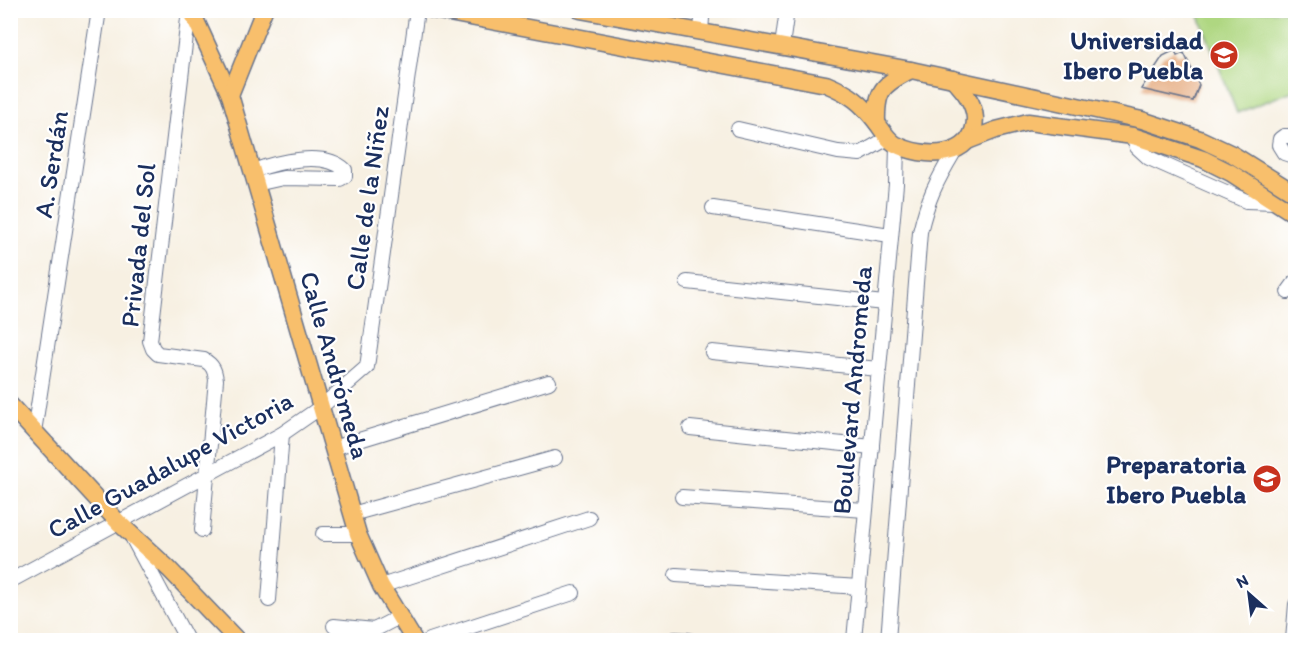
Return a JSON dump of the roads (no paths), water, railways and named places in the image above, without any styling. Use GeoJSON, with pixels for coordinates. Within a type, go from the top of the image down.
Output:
{"type":"FeatureCollection","features":[{"type":"Feature","properties":{"kind":"main road","name":"Calle Andrómeda"},"geometry":{"type":"LineString","coordinates":[[190,10],[230,95],[358,534],[381,586],[414,640]]}},
{"type":"Feature","properties":{"kind":"main road"},"geometry":{"type":"LineString","coordinates":[[230,95],[264,10]]}},
{"type":"Feature","properties":{"kind":"main road"},"geometry":{"type":"LineString","coordinates":[[433,10],[826,84],[848,93],[862,105],[892,141],[932,154],[954,152],[970,140],[996,130],[1028,122],[1133,136],[1203,159],[1232,174],[1296,215]]}},
{"type":"Feature","properties":{"kind":"main road"},"geometry":{"type":"LineString","coordinates":[[580,10],[612,13],[701,32],[911,70],[1142,120],[1200,138],[1232,154],[1296,194]]}},
{"type":"Feature","properties":{"kind":"main road"},"geometry":{"type":"LineString","coordinates":[[877,123],[877,103],[884,88],[897,77],[911,70]]}},
{"type":"Feature","properties":{"kind":"main road"},"geometry":{"type":"LineString","coordinates":[[952,79],[965,92],[975,109],[975,127],[970,140]]}},
{"type":"Feature","properties":{"kind":"main road"},"geometry":{"type":"LineString","coordinates":[[10,405],[124,528],[169,569],[237,640]]}},
{"type":"Feature","properties":{"kind":"street","name":"A. Serdán"},"geometry":{"type":"LineString","coordinates":[[34,432],[99,10]]}},
{"type":"Feature","properties":{"kind":"street","name":"Privada del Sol"},"geometry":{"type":"LineString","coordinates":[[190,10],[150,341],[158,354],[204,360],[211,364],[215,371],[208,474]]}},
{"type":"Feature","properties":{"kind":"street","name":"Calle de la Niñez"},"geometry":{"type":"LineString","coordinates":[[321,407],[368,367],[417,10]]}},
{"type":"Feature","properties":{"kind":"street"},"geometry":{"type":"LineString","coordinates":[[701,10],[701,32]]}},
{"type":"Feature","properties":{"kind":"street"},"geometry":{"type":"LineString","coordinates":[[782,46],[787,10]]}},
{"type":"Feature","properties":{"kind":"street"},"geometry":{"type":"LineString","coordinates":[[738,129],[838,152],[861,154],[892,141]]}},
{"type":"Feature","properties":{"kind":"street"},"geometry":{"type":"LineString","coordinates":[[1296,136],[1284,136],[1280,139],[1279,145],[1284,153],[1296,157]]}},
{"type":"Feature","properties":{"kind":"street","name":"Boulevard Andromeda"},"geometry":{"type":"LineString","coordinates":[[854,640],[896,184],[892,141]]}},
{"type":"Feature","properties":{"kind":"street"},"geometry":{"type":"LineString","coordinates":[[888,640],[920,232],[927,202],[954,152]]}},
{"type":"Feature","properties":{"kind":"street"},"geometry":{"type":"LineString","coordinates":[[304,159],[332,162],[345,170],[345,176],[340,178],[254,177],[278,162],[304,159]]}},
{"type":"Feature","properties":{"kind":"street"},"geometry":{"type":"LineString","coordinates":[[278,162],[283,178]]}},
{"type":"Feature","properties":{"kind":"street"},"geometry":{"type":"LineString","coordinates":[[713,208],[890,235]]}},
{"type":"Feature","properties":{"kind":"street"},"geometry":{"type":"LineString","coordinates":[[687,282],[884,303]]}},
{"type":"Feature","properties":{"kind":"street"},"geometry":{"type":"LineString","coordinates":[[712,352],[878,369]]}},
{"type":"Feature","properties":{"kind":"street"},"geometry":{"type":"LineString","coordinates":[[333,448],[549,382]]}},
{"type":"Feature","properties":{"kind":"street","name":"Calle Guadalupe Victoria"},"geometry":{"type":"LineString","coordinates":[[10,581],[124,528],[208,474],[282,434],[321,407]]}},
{"type":"Feature","properties":{"kind":"street"},"geometry":{"type":"LineString","coordinates":[[690,428],[872,447]]}},
{"type":"Feature","properties":{"kind":"street"},"geometry":{"type":"LineString","coordinates":[[269,600],[282,434]]}},
{"type":"Feature","properties":{"kind":"street"},"geometry":{"type":"LineString","coordinates":[[352,514],[555,458]]}},
{"type":"Feature","properties":{"kind":"street"},"geometry":{"type":"LineString","coordinates":[[202,530],[208,474]]}},
{"type":"Feature","properties":{"kind":"street"},"geometry":{"type":"LineString","coordinates":[[682,497],[865,510]]}},
{"type":"Feature","properties":{"kind":"street"},"geometry":{"type":"LineString","coordinates":[[381,586],[589,518]]}},
{"type":"Feature","properties":{"kind":"street"},"geometry":{"type":"LineString","coordinates":[[124,528],[187,640]]}},
{"type":"Feature","properties":{"kind":"street"},"geometry":{"type":"LineString","coordinates":[[323,534],[358,534]]}},
{"type":"Feature","properties":{"kind":"street"},"geometry":{"type":"LineString","coordinates":[[676,575],[859,587]]}},
{"type":"Feature","properties":{"kind":"street"},"geometry":{"type":"LineString","coordinates":[[430,640],[573,593]]}},
{"type":"Feature","properties":{"kind":"street"},"geometry":{"type":"LineString","coordinates":[[1293,640],[1296,604]]}},
{"type":"Feature","properties":{"kind":"street"},"geometry":{"type":"LineString","coordinates":[[334,626],[374,630],[399,616]]}},
{"type":"Feature","properties":{"kind":"place","name":"Universidad Ibero Puebla"},"geometry":{"type":"Point","coordinates":[1224,55]}},
{"type":"Feature","properties":{"kind":"place","name":"Preparatoria Ibero Puebla"},"geometry":{"type":"Point","coordinates":[1267,479]}}]}
